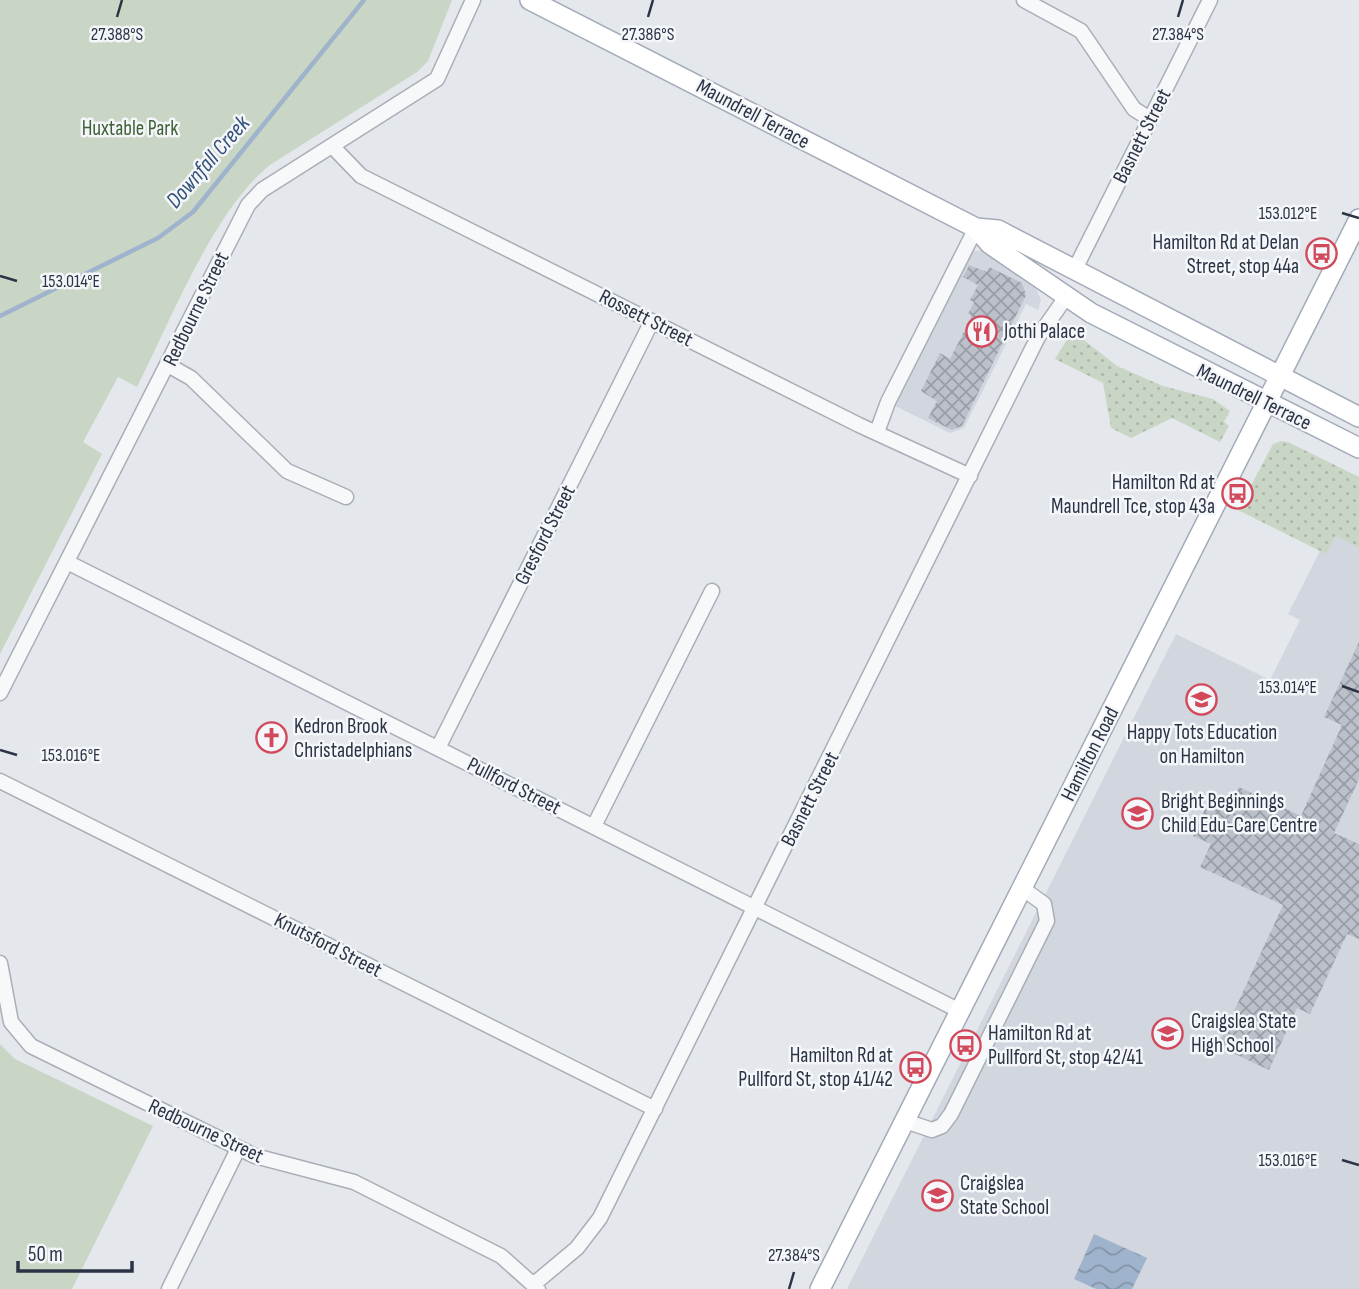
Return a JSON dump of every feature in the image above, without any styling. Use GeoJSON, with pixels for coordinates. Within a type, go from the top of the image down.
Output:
{"type":"FeatureCollection","features":[{"type":"Feature","properties":{"kind":"main road","name":"Maundrell Terrace"},"geometry":{"type":"LineString","coordinates":[[530,0],[976,228],[990,244],[1066,298],[1123,330],[1359,448]]}},
{"type":"Feature","properties":{"kind":"main road","name":"Hamilton Road"},"geometry":{"type":"LineString","coordinates":[[820,1289],[1358,225]]}},
{"type":"Feature","properties":{"kind":"main road","name":"Maundrell Terrace"},"geometry":{"type":"LineString","coordinates":[[976,228],[998,230],[1359,417]]}},
{"type":"Feature","properties":{"kind":"street","name":"Redbourne Street"},"geometry":{"type":"LineString","coordinates":[[0,693],[255,196],[437,79],[473,0]]}},
{"type":"Feature","properties":{"kind":"street"},"geometry":{"type":"LineString","coordinates":[[1024,0],[1081,31],[1134,108],[1150,119]]}},
{"type":"Feature","properties":{"kind":"street","name":"Basnett Street"},"geometry":{"type":"LineString","coordinates":[[1074,271],[1210,0]]}},
{"type":"Feature","properties":{"kind":"street","name":"Rossett Street"},"geometry":{"type":"LineString","coordinates":[[332,146],[361,176],[970,476]]}},
{"type":"Feature","properties":{"kind":"street"},"geometry":{"type":"LineString","coordinates":[[877,432],[888,402],[976,228]]}},
{"type":"Feature","properties":{"kind":"street","name":"Basnett Street"},"geometry":{"type":"LineString","coordinates":[[536,1287],[592,1231],[1038,337],[1066,298]]}},
{"type":"Feature","properties":{"kind":"street","name":"Gresford Street"},"geometry":{"type":"LineString","coordinates":[[438,748],[652,321]]}},
{"type":"Feature","properties":{"kind":"street"},"geometry":{"type":"LineString","coordinates":[[168,365],[191,378],[287,471],[346,497]]}},
{"type":"Feature","properties":{"kind":"street","name":"Pullford Street"},"geometry":{"type":"LineString","coordinates":[[67,562],[960,1011]]}},
{"type":"Feature","properties":{"kind":"street"},"geometry":{"type":"LineString","coordinates":[[594,826],[712,591]]}},
{"type":"Feature","properties":{"kind":"street","name":"Knutsford Street"},"geometry":{"type":"LineString","coordinates":[[0,781],[655,1109]]}},
{"type":"Feature","properties":{"kind":"street"},"geometry":{"type":"LineString","coordinates":[[905,1121],[932,1130],[947,1120],[995,1028],[1047,921],[1044,904],[1022,888]]}},
{"type":"Feature","properties":{"kind":"street","name":"Redbourne Street"},"geometry":{"type":"LineString","coordinates":[[0,962],[11,1023],[23,1040],[238,1149],[276,1164],[354,1182],[501,1256],[536,1287]]}},
{"type":"Feature","properties":{"kind":"street"},"geometry":{"type":"LineString","coordinates":[[169,1289],[238,1149]]}},
{"type":"Feature","properties":{"kind":"shaded area"},"geometry":{"type":"Polygon","coordinates":[[[983,250],[1035,286],[1041,300],[1038,310],[1026,304],[964,428],[950,433],[893,405],[969,256],[974,251],[983,250]]]}},
{"type":"Feature","properties":{"kind":"shaded area","name":"Craigslea State High School"},"geometry":{"type":"Polygon","coordinates":[[[1335,536],[1359,548],[1359,1289],[847,1289],[1176,634],[1270,680],[1300,620],[1288,614],[1320,551],[1326,553],[1335,536]]]}},
{"type":"Feature","properties":{"kind":"green space","name":"Huxtable Park"},"geometry":{"type":"Polygon","coordinates":[[[0,0],[452,0],[428,61],[417,72],[270,165],[249,185],[230,210],[195,268],[137,387],[118,377],[83,442],[102,454],[0,654],[0,0]]]}},
{"type":"Feature","properties":{"kind":"green space"},"geometry":{"type":"Polygon","coordinates":[[[1080,337],[1117,366],[1163,386],[1213,399],[1230,411],[1224,422],[1229,426],[1220,442],[1172,418],[1131,438],[1111,428],[1103,383],[1055,359],[1068,338],[1080,337]]]}},
{"type":"Feature","properties":{"kind":"green space"},"geometry":{"type":"Polygon","coordinates":[[[1281,441],[1359,477],[1359,548],[1335,536],[1326,554],[1238,510],[1273,444],[1281,441]]]}},
{"type":"Feature","properties":{"kind":"green space"},"geometry":{"type":"Polygon","coordinates":[[[0,1044],[15,1059],[153,1126],[72,1289],[0,1289],[0,1044]]]}},
{"type":"Feature","properties":{"kind":"water"},"geometry":{"type":"Polygon","coordinates":[[[1094,1234],[1147,1258],[1132,1289],[1096,1289],[1074,1279],[1094,1234]]]}},
{"type":"Feature","properties":{"kind":"building"},"geometry":{"type":"Polygon","coordinates":[[[969,265],[987,272],[989,267],[1022,283],[1026,295],[962,426],[952,430],[928,418],[937,401],[921,391],[940,353],[950,359],[972,316],[968,314],[974,302],[970,300],[978,285],[963,277],[969,265]]]}},
{"type":"Feature","properties":{"kind":"building"},"geometry":{"type":"Polygon","coordinates":[[[1359,642],[1359,779],[1334,833],[1359,844],[1359,939],[1347,934],[1310,1014],[1297,1008],[1269,1070],[1218,1046],[1283,905],[1200,867],[1211,844],[1193,836],[1210,798],[1230,807],[1239,787],[1301,816],[1342,725],[1324,717],[1359,642]]]}},
{"type":"Feature","properties":{"kind":"waterway","name":"Downfall Creek"},"geometry":{"type":"LineString","coordinates":[[0,316],[158,238],[193,212],[364,0]]}},
{"type":"Feature","properties":{"kind":"place","name":"Hamilton Rd at Delan Street, stop 44a"},"geometry":{"type":"Point","coordinates":[1322,254]}},
{"type":"Feature","properties":{"kind":"place","name":"Jothi Palace"},"geometry":{"type":"Point","coordinates":[981,331]}},
{"type":"Feature","properties":{"kind":"place","name":"Hamilton Rd at Maundrell Tce, stop 43a"},"geometry":{"type":"Point","coordinates":[1238,494]}},
{"type":"Feature","properties":{"kind":"place","name":"Happy Tots Education on Hamilton"},"geometry":{"type":"Point","coordinates":[1202,700]}},
{"type":"Feature","properties":{"kind":"place","name":"Kedron Brook Christadelphians"},"geometry":{"type":"Point","coordinates":[271,738]}},
{"type":"Feature","properties":{"kind":"place","name":"Bright Beginnings Child Edu-Care Centre"},"geometry":{"type":"Point","coordinates":[1138,813]}},
{"type":"Feature","properties":{"kind":"place","name":"Craigslea State High School"},"geometry":{"type":"Point","coordinates":[1168,1033]}},
{"type":"Feature","properties":{"kind":"place","name":"Hamilton Rd at Pullford St, stop 42/41"},"geometry":{"type":"Point","coordinates":[965,1045]}},
{"type":"Feature","properties":{"kind":"place","name":"Hamilton Rd at Pullford St, stop 41/42"},"geometry":{"type":"Point","coordinates":[916,1067]}},
{"type":"Feature","properties":{"kind":"place","name":"Craigslea State School"},"geometry":{"type":"Point","coordinates":[937,1195]}}]}
